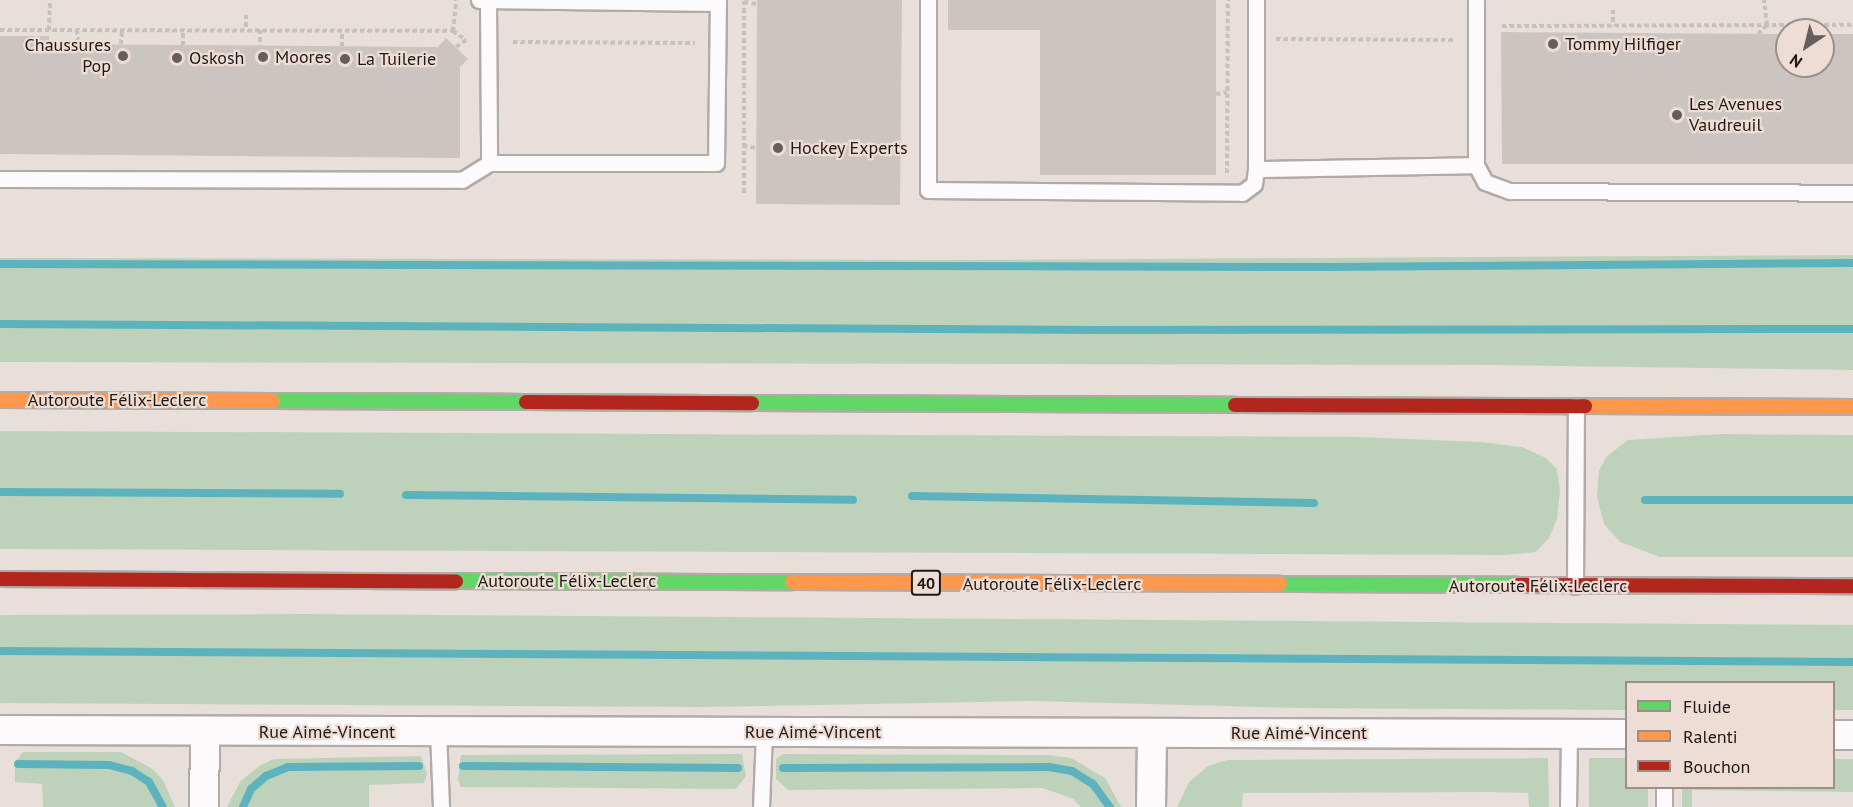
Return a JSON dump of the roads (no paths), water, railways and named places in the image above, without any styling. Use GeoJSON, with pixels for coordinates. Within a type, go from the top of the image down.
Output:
{"type":"FeatureCollection","features":[{"type":"Feature","properties":{"kind":"highway","name":"Autoroute Félix-Leclerc"},"geometry":{"type":"LineString","coordinates":[[0,400],[1853,407]]}},
{"type":"Feature","properties":{"kind":"highway","name":"Autoroute Félix-Leclerc"},"geometry":{"type":"LineString","coordinates":[[0,579],[1853,586]]}},
{"type":"Feature","properties":{"kind":"street","name":"Rue Aimé-Vincent"},"geometry":{"type":"LineString","coordinates":[[0,730],[1625,734]]}},
{"type":"Feature","properties":{"kind":"street"},"geometry":{"type":"LineString","coordinates":[[204,732],[204,807]]}},
{"type":"Feature","properties":{"kind":"street"},"geometry":{"type":"LineString","coordinates":[[1152,733],[1152,807]]}},
{"type":"Feature","properties":{"kind":"street"},"geometry":{"type":"LineString","coordinates":[[1835,735],[1853,735]]}},
{"type":"Feature","properties":{"kind":"lane"},"geometry":{"type":"LineString","coordinates":[[928,0],[928,190],[1242,193],[1254,184],[1256,169],[1256,0]]}},
{"type":"Feature","properties":{"kind":"lane"},"geometry":{"type":"LineString","coordinates":[[1476,0],[1476,165],[1485,182],[1510,191],[1853,193]]}},
{"type":"Feature","properties":{"kind":"lane"},"geometry":{"type":"LineString","coordinates":[[0,179],[462,180],[489,163],[716,163],[718,2],[484,1],[489,163]]}},
{"type":"Feature","properties":{"kind":"lane"},"geometry":{"type":"LineString","coordinates":[[1256,169],[1476,165]]}},
{"type":"Feature","properties":{"kind":"lane"},"geometry":{"type":"LineString","coordinates":[[1575,586],[1576,406]]}},
{"type":"Feature","properties":{"kind":"lane"},"geometry":{"type":"LineString","coordinates":[[438,731],[441,807]]}},
{"type":"Feature","properties":{"kind":"lane"},"geometry":{"type":"LineString","coordinates":[[760,807],[764,732]]}},
{"type":"Feature","properties":{"kind":"lane"},"geometry":{"type":"LineString","coordinates":[[1568,807],[1569,733]]}},
{"type":"Feature","properties":{"kind":"lane"},"geometry":{"type":"LineString","coordinates":[[1664,789],[1664,807]]}},
{"type":"Feature","properties":{"kind":"waterway"},"geometry":{"type":"LineString","coordinates":[[0,264],[1327,267],[1853,263]]}},
{"type":"Feature","properties":{"kind":"waterway"},"geometry":{"type":"LineString","coordinates":[[0,324],[1095,330],[1853,329]]}},
{"type":"Feature","properties":{"kind":"waterway"},"geometry":{"type":"LineString","coordinates":[[0,492],[340,494]]}},
{"type":"Feature","properties":{"kind":"waterway"},"geometry":{"type":"LineString","coordinates":[[406,495],[853,500]]}},
{"type":"Feature","properties":{"kind":"waterway"},"geometry":{"type":"LineString","coordinates":[[912,496],[1314,503]]}},
{"type":"Feature","properties":{"kind":"waterway"},"geometry":{"type":"LineString","coordinates":[[1645,500],[1853,500]]}},
{"type":"Feature","properties":{"kind":"waterway"},"geometry":{"type":"LineString","coordinates":[[0,651],[1853,662]]}},
{"type":"Feature","properties":{"kind":"waterway"},"geometry":{"type":"LineString","coordinates":[[18,764],[109,765],[132,771],[149,782],[163,807]]}},
{"type":"Feature","properties":{"kind":"waterway"},"geometry":{"type":"LineString","coordinates":[[243,807],[251,789],[266,776],[288,767],[419,766]]}},
{"type":"Feature","properties":{"kind":"waterway"},"geometry":{"type":"LineString","coordinates":[[463,766],[738,768]]}},
{"type":"Feature","properties":{"kind":"waterway"},"geometry":{"type":"LineString","coordinates":[[783,768],[1049,767],[1072,771],[1093,784],[1110,807]]}},
{"type":"Feature","properties":{"kind":"place","name":"Tommy Hilfiger"},"geometry":{"type":"Point","coordinates":[1553,44]}},
{"type":"Feature","properties":{"kind":"place","name":"Chaussures Pop"},"geometry":{"type":"Point","coordinates":[123,56]}},
{"type":"Feature","properties":{"kind":"place","name":"Moores"},"geometry":{"type":"Point","coordinates":[263,57]}},
{"type":"Feature","properties":{"kind":"place","name":"Oskosh"},"geometry":{"type":"Point","coordinates":[177,58]}},
{"type":"Feature","properties":{"kind":"place","name":"La Tuilerie"},"geometry":{"type":"Point","coordinates":[345,59]}},
{"type":"Feature","properties":{"kind":"place","name":"Les Avenues Vaudreuil"},"geometry":{"type":"Point","coordinates":[1677,115]}},
{"type":"Feature","properties":{"kind":"place","name":"Hockey Experts"},"geometry":{"type":"Point","coordinates":[778,148]}}]}
